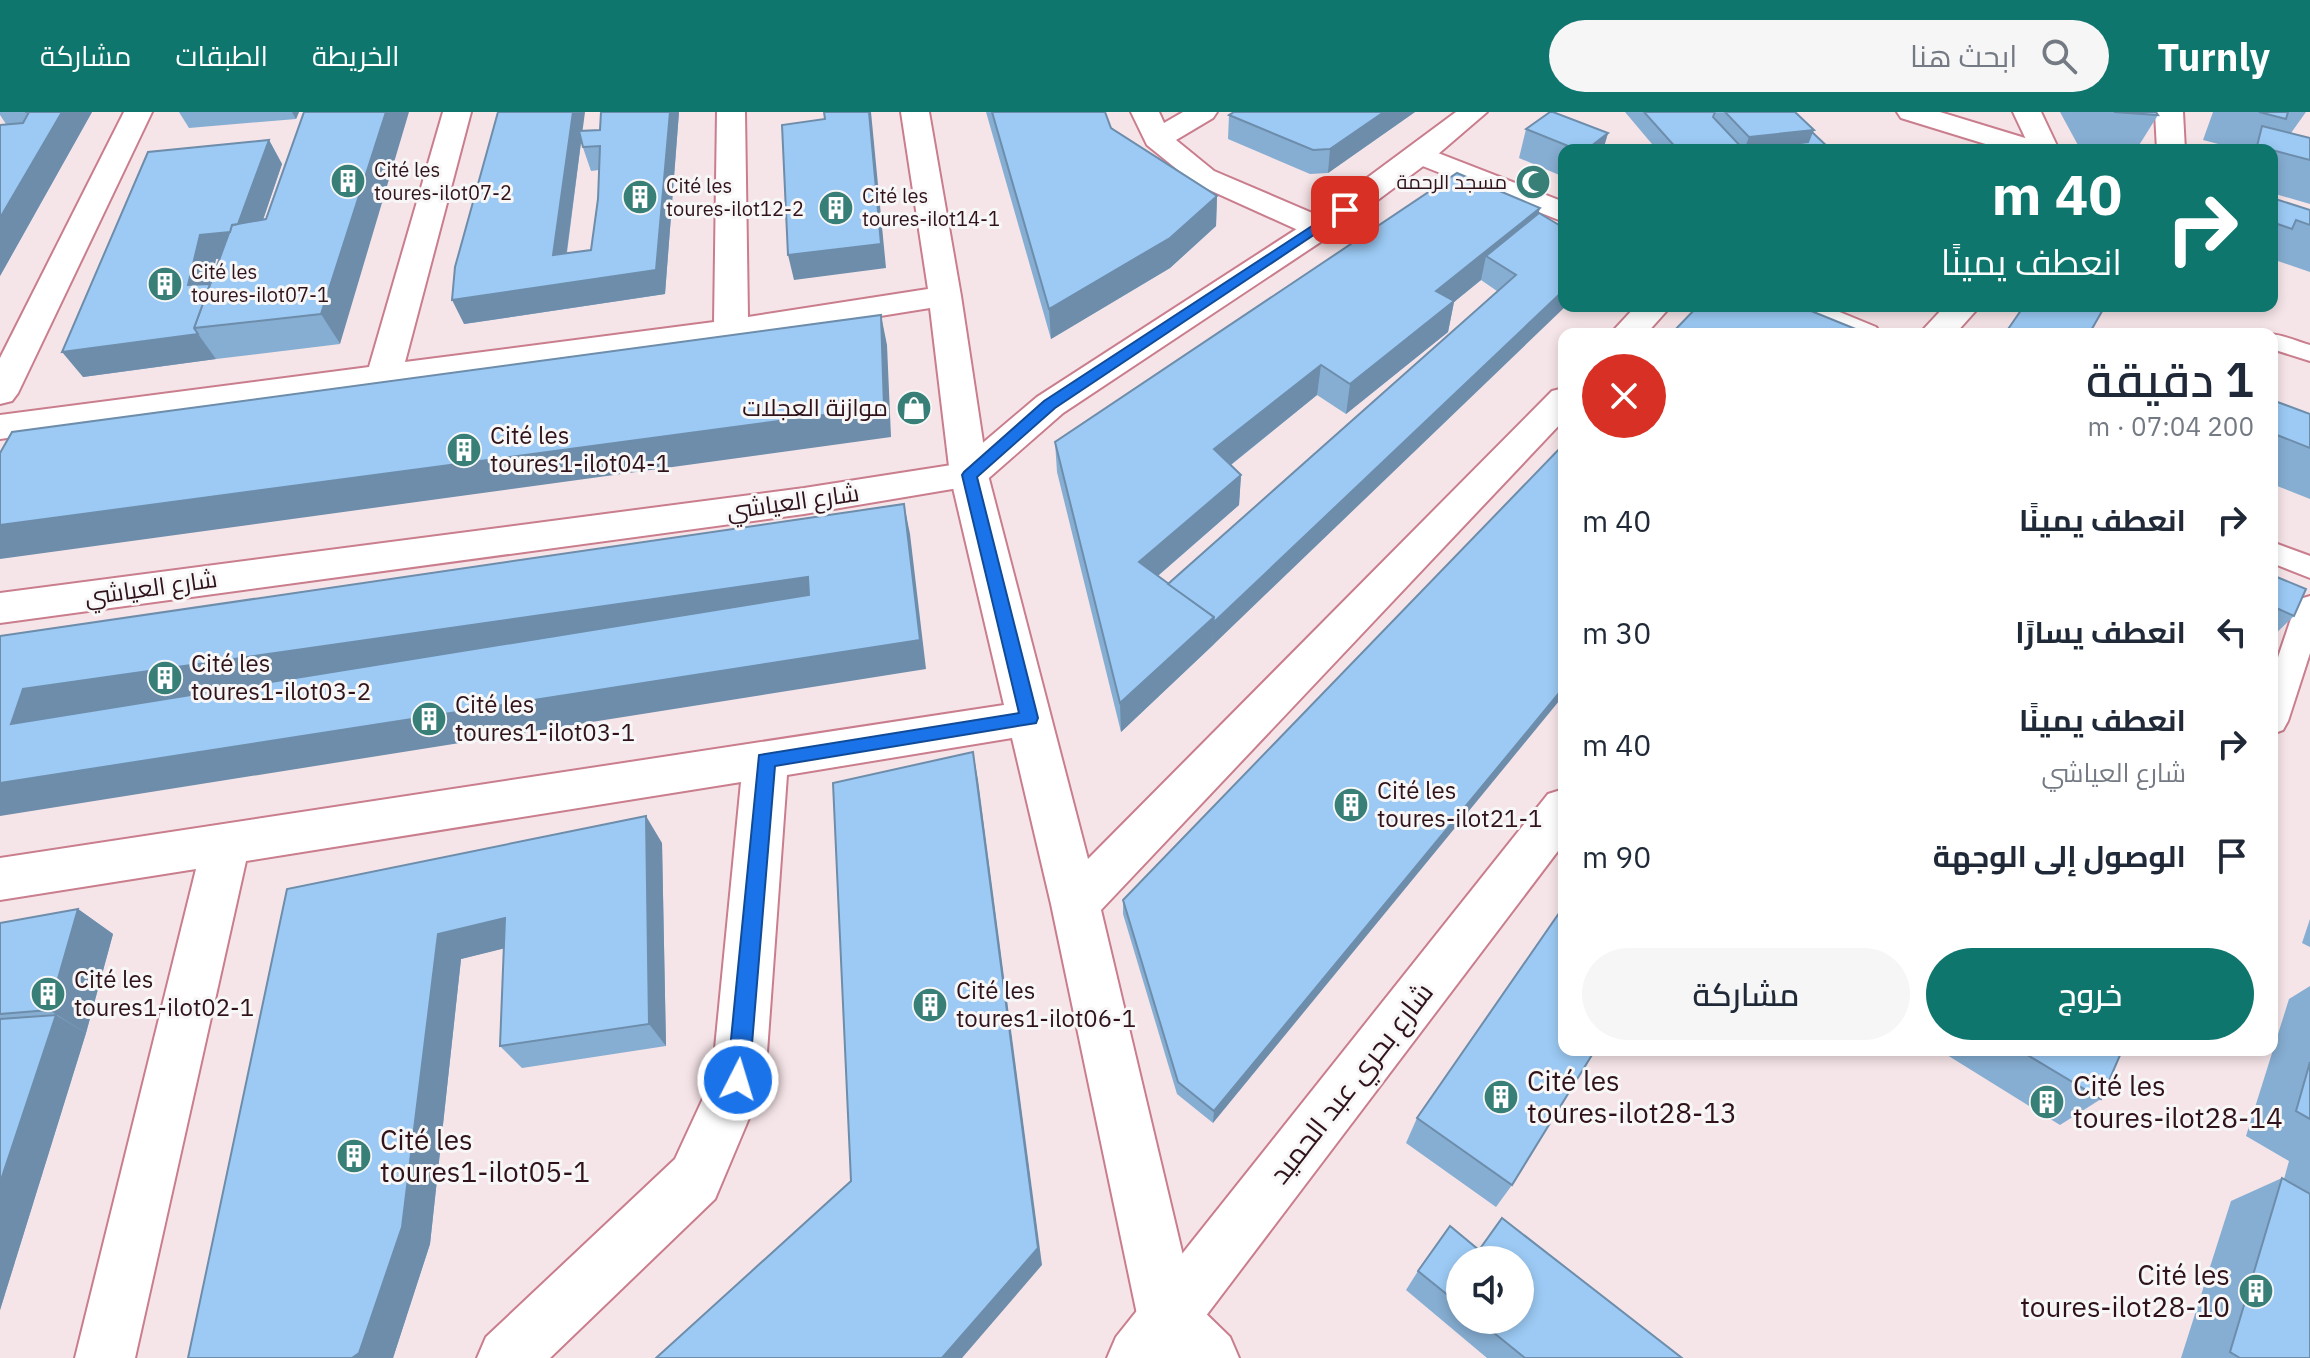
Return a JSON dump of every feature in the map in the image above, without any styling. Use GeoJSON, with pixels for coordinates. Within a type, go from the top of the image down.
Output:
{"type":"FeatureCollection","features":[{"type":"Feature","properties":{"kind":"street"},"geometry":{"type":"LineString","coordinates":[[0,393],[138,112]]}},
{"type":"Feature","properties":{"kind":"street"},"geometry":{"type":"LineString","coordinates":[[384,376],[457,112]]}},
{"type":"Feature","properties":{"kind":"street"},"geometry":{"type":"LineString","coordinates":[[731,112],[731,330]]}},
{"type":"Feature","properties":{"kind":"street"},"geometry":{"type":"LineString","coordinates":[[915,112],[945,296],[969,475],[1075,904],[1171,1345]]}},
{"type":"Feature","properties":{"kind":"street"},"geometry":{"type":"LineString","coordinates":[[1151,126],[1203,112]]}},
{"type":"Feature","properties":{"kind":"street"},"geometry":{"type":"LineString","coordinates":[[969,475],[1050,405],[1320,228],[1473,112]]}},
{"type":"Feature","properties":{"kind":"street"},"geometry":{"type":"LineString","coordinates":[[1911,112],[2015,144]]}},
{"type":"Feature","properties":{"kind":"street"},"geometry":{"type":"LineString","coordinates":[[2027,112],[2042,144]]}},
{"type":"Feature","properties":{"kind":"street"},"geometry":{"type":"LineString","coordinates":[[2169,112],[2171,144]]}},
{"type":"Feature","properties":{"kind":"street"},"geometry":{"type":"LineString","coordinates":[[1151,126],[1204,177],[1320,228]]}},
{"type":"Feature","properties":{"kind":"street"},"geometry":{"type":"LineString","coordinates":[[1420,155],[1558,211]]}},
{"type":"Feature","properties":{"kind":"street"},"geometry":{"type":"LineString","coordinates":[[0,427],[731,330],[945,296]]}},
{"type":"Feature","properties":{"kind":"street"},"geometry":{"type":"LineString","coordinates":[[1633,328],[1649,312]]}},
{"type":"Feature","properties":{"kind":"street"},"geometry":{"type":"LineString","coordinates":[[1811,312],[1849,328]]}},
{"type":"Feature","properties":{"kind":"street"},"geometry":{"type":"LineString","coordinates":[[1942,328],[1958,312]]}},
{"type":"Feature","properties":{"kind":"street"},"geometry":{"type":"LineString","coordinates":[[1075,904],[1558,405]]}},
{"type":"Feature","properties":{"kind":"street","name":"شارع العياشي"},"geometry":{"type":"LineString","coordinates":[[0,608],[804,501],[969,475]]}},
{"type":"Feature","properties":{"kind":"street"},"geometry":{"type":"LineString","coordinates":[[0,879],[1029,718]]}},
{"type":"Feature","properties":{"kind":"street"},"geometry":{"type":"LineString","coordinates":[[507,1358],[695,1179],[738,1080],[766,760]]}},
{"type":"Feature","properties":{"kind":"street","name":"شارع بحري عبد الحميد"},"geometry":{"type":"LineString","coordinates":[[1171,1345],[1558,816]]}},
{"type":"Feature","properties":{"kind":"street"},"geometry":{"type":"LineString","coordinates":[[105,1358],[226,844]]}},
{"type":"Feature","properties":{"kind":"lane"},"geometry":{"type":"LineString","coordinates":[[2278,343],[2310,353]]}},
{"type":"Feature","properties":{"kind":"lane"},"geometry":{"type":"LineString","coordinates":[[2278,555],[2310,568]]}},
{"type":"Feature","properties":{"kind":"lane"},"geometry":{"type":"LineString","coordinates":[[2278,703],[2310,607]]}},
{"type":"Feature","properties":{"kind":"building"},"geometry":{"type":"Polygon","coordinates":[[[29,112],[62,112],[0,218],[0,125],[23,123],[29,112]]]}},
{"type":"Feature","properties":{"kind":"building","name":"Cité les toures-ilot07-2"},"geometry":{"type":"Polygon","coordinates":[[[304,112],[386,112],[321,314],[194,328],[232,225],[266,219],[304,112]]]}},
{"type":"Feature","properties":{"kind":"building"},"geometry":{"type":"Polygon","coordinates":[[[498,112],[573,112],[553,255],[591,250],[598,199],[600,146],[583,147],[579,131],[600,130],[601,112],[670,112],[656,270],[452,300],[455,267],[498,112]]]}},
{"type":"Feature","properties":{"kind":"building","name":"Cité les toures-ilot14-1"},"geometry":{"type":"Polygon","coordinates":[[[824,112],[869,112],[881,244],[788,255],[782,125],[825,119],[824,112]]]}},
{"type":"Feature","properties":{"kind":"building"},"geometry":{"type":"Polygon","coordinates":[[[992,112],[1105,112],[1111,128],[1217,196],[1170,238],[1049,309],[992,112]]]}},
{"type":"Feature","properties":{"kind":"building"},"geometry":{"type":"Polygon","coordinates":[[[1234,112],[1384,112],[1330,149],[1313,150],[1229,115],[1234,112]]]}},
{"type":"Feature","properties":{"kind":"building"},"geometry":{"type":"Polygon","coordinates":[[[1553,112],[1608,133],[1594,144],[1563,144],[1526,129],[1553,112]]]}},
{"type":"Feature","properties":{"kind":"building"},"geometry":{"type":"Polygon","coordinates":[[[1644,112],[1715,112],[1713,117],[1738,144],[1673,144],[1644,112]]]}},
{"type":"Feature","properties":{"kind":"building"},"geometry":{"type":"Polygon","coordinates":[[[1725,112],[1795,112],[1814,130],[1749,137],[1725,112]]]}},
{"type":"Feature","properties":{"kind":"building"},"geometry":{"type":"Polygon","coordinates":[[[2114,112],[2156,112],[2158,115],[2114,112]]]}},
{"type":"Feature","properties":{"kind":"building"},"geometry":{"type":"Polygon","coordinates":[[[2259,112],[2288,112],[2286,119],[2259,112]]]}},
{"type":"Feature","properties":{"kind":"building"},"geometry":{"type":"Polygon","coordinates":[[[2262,126],[2310,138],[2310,160],[2278,152],[2278,144],[2258,144],[2262,126]]]}},
{"type":"Feature","properties":{"kind":"building"},"geometry":{"type":"Polygon","coordinates":[[[1812,132],[1825,144],[1792,144],[1808,142],[1812,132]]]}},
{"type":"Feature","properties":{"kind":"building","name":"Cité les toures-ilot07-1"},"geometry":{"type":"Polygon","coordinates":[[[269,140],[238,224],[232,225],[230,232],[200,235],[188,285],[210,284],[194,328],[198,334],[62,352],[148,152],[269,140]]]}},
{"type":"Feature","properties":{"kind":"building"},"geometry":{"type":"Polygon","coordinates":[[[1457,173],[1540,208],[1436,291],[1454,301],[1350,384],[1321,365],[1214,449],[1241,475],[1139,562],[1214,617],[1120,703],[1055,442],[1457,173]]]}},
{"type":"Feature","properties":{"kind":"building"},"geometry":{"type":"Polygon","coordinates":[[[2278,200],[2310,210],[2310,225],[2296,220],[2292,229],[2278,224],[2278,200]]]}},
{"type":"Feature","properties":{"kind":"building"},"geometry":{"type":"Polygon","coordinates":[[[1539,213],[1558,224],[1558,296],[1213,623],[1214,617],[1168,584],[1516,275],[1486,256],[1539,213]]]}},
{"type":"Feature","properties":{"kind":"building"},"geometry":{"type":"Polygon","coordinates":[[[1692,312],[1814,312],[1853,328],[1677,328],[1692,312]]]}},
{"type":"Feature","properties":{"kind":"building"},"geometry":{"type":"Polygon","coordinates":[[[2020,312],[2102,312],[2092,328],[2009,328],[2020,312]]]}},
{"type":"Feature","properties":{"kind":"building","name":"Cité les toures1-ilot04-1"},"geometry":{"type":"Polygon","coordinates":[[[881,315],[884,407],[0,525],[0,453],[12,432],[881,315]]]}},
{"type":"Feature","properties":{"kind":"building"},"geometry":{"type":"Polygon","coordinates":[[[2278,402],[2310,414],[2310,448],[2278,435],[2278,402]]]}},
{"type":"Feature","properties":{"kind":"building","name":"Cité les toures-ilot21-1"},"geometry":{"type":"Polygon","coordinates":[[[1558,450],[1558,694],[1214,1111],[1178,1082],[1123,900],[1558,450]]]}},
{"type":"Feature","properties":{"kind":"building"},"geometry":{"type":"Polygon","coordinates":[[[904,504],[920,640],[0,783],[0,636],[904,504]],[[808,577],[23,689],[11,724],[809,595],[808,577]]]}},
{"type":"Feature","properties":{"kind":"building"},"geometry":{"type":"Polygon","coordinates":[[[2278,577],[2306,589],[2294,616],[2278,609],[2278,577]]]}},
{"type":"Feature","properties":{"kind":"building","name":"Cité les toures1-ilot06-1"},"geometry":{"type":"Polygon","coordinates":[[[973,752],[1038,1248],[942,1358],[656,1358],[851,1181],[833,783],[973,752]]]}},
{"type":"Feature","properties":{"kind":"building","name":"Cité les toures1-ilot05-1"},"geometry":{"type":"Polygon","coordinates":[[[646,816],[649,1024],[500,1046],[505,918],[438,934],[402,1227],[359,1353],[352,1358],[188,1358],[287,889],[646,816]]]}},
{"type":"Feature","properties":{"kind":"building"},"geometry":{"type":"Polygon","coordinates":[[[78,909],[49,1010],[0,1014],[0,923],[78,909]]]}},
{"type":"Feature","properties":{"kind":"building","name":"Cité les toures-ilot28-13"},"geometry":{"type":"Polygon","coordinates":[[[1558,915],[1558,1056],[1591,1056],[1512,1185],[1417,1118],[1558,915]]]}},
{"type":"Feature","properties":{"kind":"building"},"geometry":{"type":"Polygon","coordinates":[[[56,1015],[0,1183],[0,1019],[56,1015]]]}},
{"type":"Feature","properties":{"kind":"building"},"geometry":{"type":"Polygon","coordinates":[[[2029,1056],[2120,1056],[2101,1099],[2029,1056]]]}},
{"type":"Feature","properties":{"kind":"building"},"geometry":{"type":"Polygon","coordinates":[[[2310,1062],[2310,1119],[2296,1111],[2310,1062]]]}},
{"type":"Feature","properties":{"kind":"building"},"geometry":{"type":"Polygon","coordinates":[[[2282,1178],[2310,1194],[2310,1358],[2240,1358],[2230,1352],[2282,1178]]]}},
{"type":"Feature","properties":{"kind":"building"},"geometry":{"type":"Polygon","coordinates":[[[1502,1218],[1682,1358],[1525,1358],[1495,1334],[1534,1334],[1534,1246],[1482,1246],[1502,1218]]]}},
{"type":"Feature","properties":{"kind":"building"},"geometry":{"type":"Polygon","coordinates":[[[1450,1226],[1474,1246],[1446,1246],[1446,1294],[1418,1271],[1450,1226]]]}},
{"type":"Feature","properties":{"kind":"place","name":"Cité les toures-ilot07-2"},"geometry":{"type":"Point","coordinates":[348,181]}},
{"type":"Feature","properties":{"kind":"place","name":"مسجد الرحمة"},"geometry":{"type":"Point","coordinates":[1533,182]}},
{"type":"Feature","properties":{"kind":"place","name":"Cité les toures-ilot12-2"},"geometry":{"type":"Point","coordinates":[640,197]}},
{"type":"Feature","properties":{"kind":"place","name":"Cité les toures-ilot14-1"},"geometry":{"type":"Point","coordinates":[836,208]}},
{"type":"Feature","properties":{"kind":"place","name":"Cité les toures-ilot07-1"},"geometry":{"type":"Point","coordinates":[165,284]}},
{"type":"Feature","properties":{"kind":"place","name":"موازنة العجلات"},"geometry":{"type":"Point","coordinates":[914,408]}},
{"type":"Feature","properties":{"kind":"place","name":"Cité les toures1-ilot04-1"},"geometry":{"type":"Point","coordinates":[464,450]}},
{"type":"Feature","properties":{"kind":"place","name":"Cité les toures1-ilot03-2"},"geometry":{"type":"Point","coordinates":[165,678]}},
{"type":"Feature","properties":{"kind":"place","name":"Cité les toures1-ilot03-1"},"geometry":{"type":"Point","coordinates":[429,719]}},
{"type":"Feature","properties":{"kind":"place","name":"Cité les toures-ilot21-1"},"geometry":{"type":"Point","coordinates":[1351,805]}},
{"type":"Feature","properties":{"kind":"place","name":"Cité les toures1-ilot02-1"},"geometry":{"type":"Point","coordinates":[48,994]}},
{"type":"Feature","properties":{"kind":"place","name":"Cité les toures1-ilot06-1"},"geometry":{"type":"Point","coordinates":[930,1005]}},
{"type":"Feature","properties":{"kind":"place","name":"Cité les toures-ilot28-13"},"geometry":{"type":"Point","coordinates":[1501,1097]}},
{"type":"Feature","properties":{"kind":"place","name":"Cité les toures-ilot28-14"},"geometry":{"type":"Point","coordinates":[2047,1102]}},
{"type":"Feature","properties":{"kind":"place","name":"Cité les toures1-ilot05-1"},"geometry":{"type":"Point","coordinates":[354,1156]}},
{"type":"Feature","properties":{"kind":"place","name":"Cité les toures-ilot28-10"},"geometry":{"type":"Point","coordinates":[2256,1291]}},
{"type":"Feature","properties":{"kind":"route"},"geometry":{"type":"LineString","coordinates":[[738,1080],[766,760],[1029,718],[969,475],[1050,405],[1345,210]]}}]}
